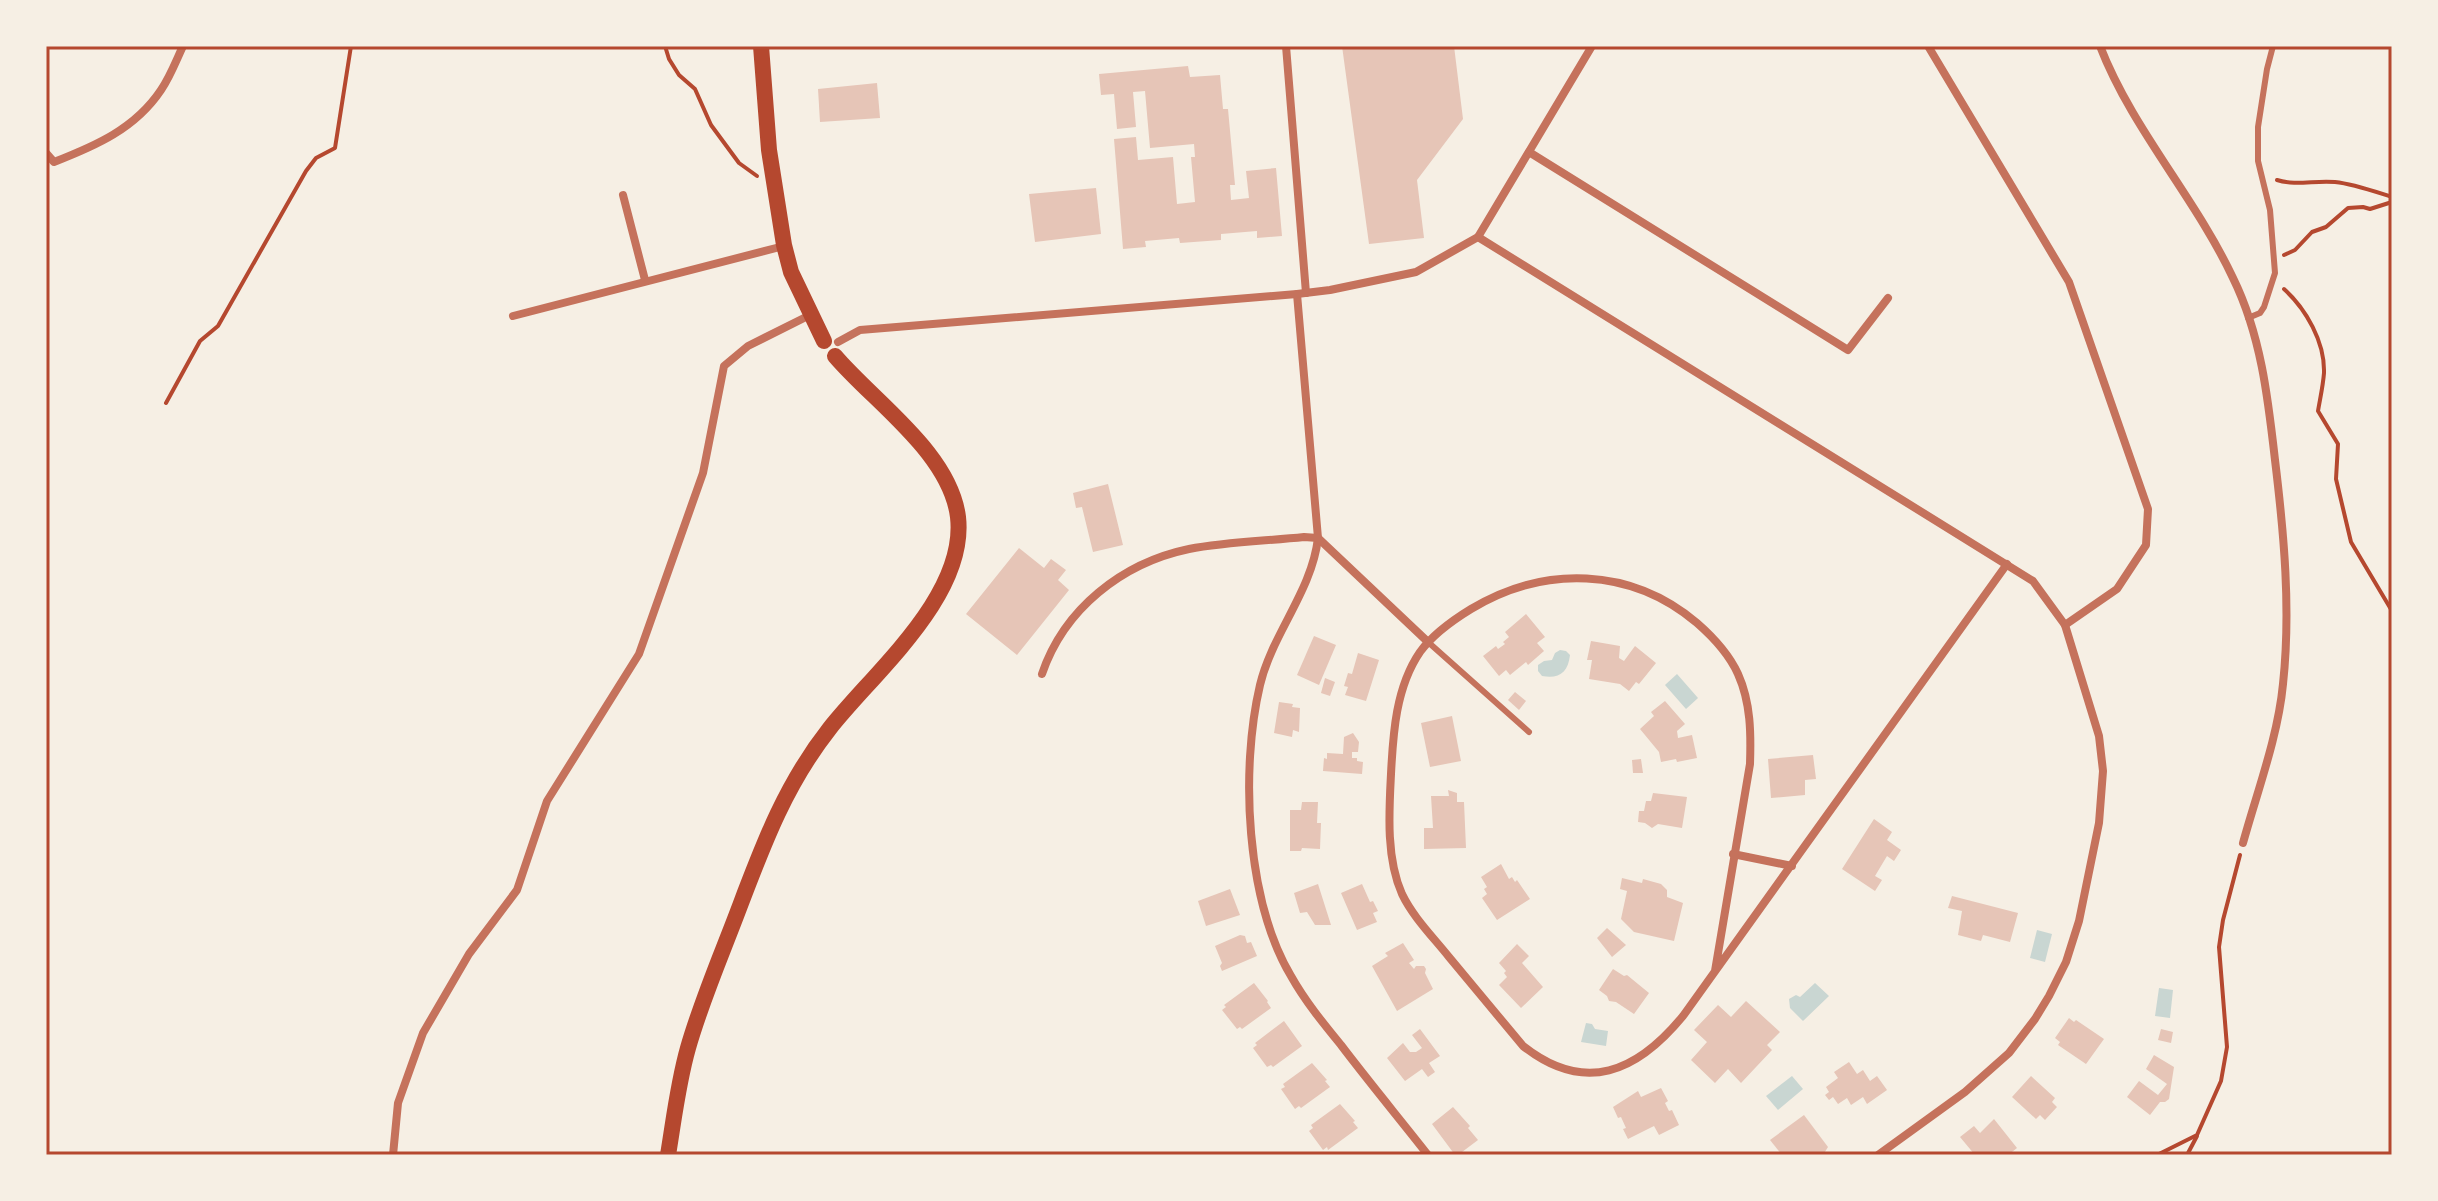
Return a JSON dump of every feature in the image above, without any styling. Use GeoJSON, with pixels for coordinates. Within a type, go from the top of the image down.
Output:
{"type":"FeatureCollection","features":[{"type":"Feature","properties":{"kind":"main road"},"geometry":{"type":"LineString","coordinates":[[668,1155],[688,1048],[771,825],[798,774],[830,728],[911,636],[938,594],[952,565],[958,540],[958,516],[949,488],[931,458],[906,426],[848,371],[810,315],[791,272],[769,150],[761,46]]}},
{"type":"Feature","properties":{"kind":"street"},"geometry":{"type":"LineString","coordinates":[[46,153],[50,163],[98,145],[141,115],[161,89],[183,46]]}},
{"type":"Feature","properties":{"kind":"street"},"geometry":{"type":"LineString","coordinates":[[1286,46],[1318,538],[1312,566],[1265,666],[1257,697],[1248,763],[1249,807],[1258,883],[1274,943],[1295,983],[1428,1155]]}},
{"type":"Feature","properties":{"kind":"street"},"geometry":{"type":"LineString","coordinates":[[832,346],[860,330],[1302,294],[1416,272],[1478,237],[1592,46]]}},
{"type":"Feature","properties":{"kind":"street"},"geometry":{"type":"LineString","coordinates":[[1928,46],[2069,282],[2148,509],[2146,545],[2117,589],[2065,625]]}},
{"type":"Feature","properties":{"kind":"street"},"geometry":{"type":"LineString","coordinates":[[2100,46],[2128,103],[2226,263],[2248,318],[2266,383],[2284,553],[2286,611],[2283,685],[2243,843]]}},
{"type":"Feature","properties":{"kind":"street"},"geometry":{"type":"LineString","coordinates":[[1529,152],[1848,350],[1888,298]]}},
{"type":"Feature","properties":{"kind":"street"},"geometry":{"type":"LineString","coordinates":[[623,195],[645,280]]}},
{"type":"Feature","properties":{"kind":"street"},"geometry":{"type":"LineString","coordinates":[[1478,237],[2033,581],[2065,625],[2099,736],[2103,771],[2099,823],[2091,866],[2066,962],[2035,1019],[1997,1065],[1878,1155]]}},
{"type":"Feature","properties":{"kind":"street"},"geometry":{"type":"LineString","coordinates":[[513,316],[784,245]]}},
{"type":"Feature","properties":{"kind":"street"},"geometry":{"type":"LineString","coordinates":[[393,1155],[398,1103],[423,1033],[469,954],[517,890],[547,801],[639,654],[703,473],[724,366],[748,346],[810,315]]}},
{"type":"Feature","properties":{"kind":"street"},"geometry":{"type":"LineString","coordinates":[[1042,674],[1055,643],[1079,611],[1105,586],[1134,568],[1190,549],[1304,537],[1318,538],[1428,642]]}},
{"type":"Feature","properties":{"kind":"street"},"geometry":{"type":"LineString","coordinates":[[1715,971],[1750,764],[1748,706],[1744,689],[1727,655],[1703,628],[1685,613],[1632,585],[1590,578],[1559,578],[1533,582],[1495,596],[1456,619],[1419,653],[1405,680],[1395,722],[1390,799],[1391,851],[1401,892],[1523,1046],[1554,1066],[1580,1074],[1614,1071],[1647,1053],[1672,1030],[1792,866],[2007,564]]}},
{"type":"Feature","properties":{"kind":"street"},"geometry":{"type":"LineString","coordinates":[[1733,854],[1792,866]]}},
{"type":"Feature","properties":{"kind":"lane"},"geometry":{"type":"LineString","coordinates":[[2248,318],[2260,313],[2264,307],[2275,273],[2270,210],[2258,161],[2260,103],[2273,46]]}},
{"type":"Feature","properties":{"kind":"lane"},"geometry":{"type":"LineString","coordinates":[[1428,642],[1529,732]]}},
{"type":"Feature","properties":{"kind":"path"},"geometry":{"type":"LineString","coordinates":[[166,403],[200,341],[218,326],[306,171],[316,158],[335,148],[351,46]]}},
{"type":"Feature","properties":{"kind":"path"},"geometry":{"type":"LineString","coordinates":[[665,46],[679,75],[695,89],[711,125],[739,163],[775,189]]}},
{"type":"Feature","properties":{"kind":"path"},"geometry":{"type":"LineString","coordinates":[[2258,161],[2272,178],[2280,181],[2339,183],[2392,199]]}},
{"type":"Feature","properties":{"kind":"path"},"geometry":{"type":"LineString","coordinates":[[2274,256],[2295,250],[2312,232],[2326,227],[2348,208],[2370,209],[2392,199]]}},
{"type":"Feature","properties":{"kind":"path"},"geometry":{"type":"LineString","coordinates":[[2273,283],[2291,296],[2318,340],[2324,376],[2318,411],[2338,444],[2336,479],[2351,542],[2392,611]]}},
{"type":"Feature","properties":{"kind":"path"},"geometry":{"type":"LineString","coordinates":[[2187,1155],[2221,1081],[2227,1047],[2219,947],[2243,843]]}},
{"type":"Feature","properties":{"kind":"path"},"geometry":{"type":"LineString","coordinates":[[2157,1155],[2197,1135]]}},
{"type":"Feature","properties":{"kind":"shaded area"},"geometry":{"type":"Polygon","coordinates":[[[1560,650],[1570,655],[1565,670],[1553,677],[1542,676],[1538,665],[1552,660],[1560,650]]]}},
{"type":"Feature","properties":{"kind":"shaded area"},"geometry":{"type":"Polygon","coordinates":[[[1677,674],[1698,698],[1686,709],[1665,685],[1677,674]]]}},
{"type":"Feature","properties":{"kind":"shaded area"},"geometry":{"type":"Polygon","coordinates":[[[2037,930],[2052,934],[2045,962],[2030,958],[2037,930]]]}},
{"type":"Feature","properties":{"kind":"shaded area"},"geometry":{"type":"Polygon","coordinates":[[[1815,983],[1829,996],[1803,1021],[1790,1008],[1789,999],[1796,995],[1800,997],[1815,983]]]}},
{"type":"Feature","properties":{"kind":"shaded area"},"geometry":{"type":"Polygon","coordinates":[[[2159,988],[2173,990],[2170,1018],[2155,1016],[2159,988]]]}},
{"type":"Feature","properties":{"kind":"shaded area"},"geometry":{"type":"Polygon","coordinates":[[[1586,1023],[1592,1024],[1595,1029],[1608,1031],[1606,1046],[1581,1042],[1586,1023]]]}},
{"type":"Feature","properties":{"kind":"shaded area"},"geometry":{"type":"Polygon","coordinates":[[[1792,1076],[1803,1089],[1778,1110],[1766,1096],[1792,1076]]]}},
{"type":"Feature","properties":{"kind":"building"},"geometry":{"type":"Polygon","coordinates":[[[1342,46],[1454,46],[1463,119],[1417,180],[1424,238],[1369,244],[1342,46]]]}},
{"type":"Feature","properties":{"kind":"building"},"geometry":{"type":"Polygon","coordinates":[[[1188,66],[1190,77],[1220,75],[1223,109],[1228,109],[1235,185],[1230,185],[1231,200],[1249,198],[1246,171],[1276,168],[1282,236],[1257,238],[1257,231],[1221,234],[1221,240],[1180,243],[1179,238],[1145,241],[1146,247],[1123,249],[1114,139],[1136,137],[1138,160],[1173,157],[1177,204],[1195,202],[1191,157],[1195,157],[1194,144],[1150,148],[1145,91],[1133,92],[1136,127],[1117,129],[1114,94],[1101,95],[1099,74],[1188,66]]]}},
{"type":"Feature","properties":{"kind":"building"},"geometry":{"type":"Polygon","coordinates":[[[877,83],[880,118],[820,122],[818,89],[877,83]]]}},
{"type":"Feature","properties":{"kind":"building"},"geometry":{"type":"Polygon","coordinates":[[[1096,188],[1101,234],[1035,242],[1029,194],[1096,188]]]}},
{"type":"Feature","properties":{"kind":"building"},"geometry":{"type":"Polygon","coordinates":[[[1108,484],[1123,545],[1093,552],[1082,507],[1076,508],[1073,493],[1108,484]]]}},
{"type":"Feature","properties":{"kind":"building"},"geometry":{"type":"Polygon","coordinates":[[[1019,548],[1044,568],[1051,559],[1066,570],[1058,580],[1069,590],[1017,655],[966,614],[1019,548]]]}},
{"type":"Feature","properties":{"kind":"building"},"geometry":{"type":"Polygon","coordinates":[[[1526,614],[1545,637],[1537,643],[1544,651],[1510,675],[1506,670],[1499,676],[1483,656],[1496,646],[1498,649],[1505,644],[1503,642],[1509,637],[1505,632],[1526,614]]]}},
{"type":"Feature","properties":{"kind":"building"},"geometry":{"type":"Polygon","coordinates":[[[1314,636],[1336,645],[1319,685],[1297,675],[1314,636]]]}},
{"type":"Feature","properties":{"kind":"building"},"geometry":{"type":"Polygon","coordinates":[[[1591,641],[1620,646],[1619,658],[1624,661],[1635,646],[1656,663],[1629,691],[1620,684],[1589,679],[1592,660],[1587,660],[1591,641]]]}},
{"type":"Feature","properties":{"kind":"building"},"geometry":{"type":"Polygon","coordinates":[[[1358,653],[1379,660],[1366,701],[1345,695],[1348,673],[1352,674],[1358,653]]]}},
{"type":"Feature","properties":{"kind":"building"},"geometry":{"type":"Polygon","coordinates":[[[1325,678],[1335,682],[1330,696],[1321,693],[1325,678]]]}},
{"type":"Feature","properties":{"kind":"building"},"geometry":{"type":"Polygon","coordinates":[[[1515,692],[1526,701],[1519,710],[1508,700],[1515,692]]]}},
{"type":"Feature","properties":{"kind":"building"},"geometry":{"type":"Polygon","coordinates":[[[1665,701],[1685,724],[1677,731],[1678,738],[1692,735],[1697,758],[1661,762],[1659,752],[1640,729],[1654,716],[1651,712],[1665,701]]]}},
{"type":"Feature","properties":{"kind":"building"},"geometry":{"type":"Polygon","coordinates":[[[1279,702],[1300,708],[1299,732],[1293,730],[1292,737],[1274,733],[1279,702]]]}},
{"type":"Feature","properties":{"kind":"building"},"geometry":{"type":"Polygon","coordinates":[[[1452,716],[1461,761],[1430,767],[1421,723],[1452,716]]]}},
{"type":"Feature","properties":{"kind":"building"},"geometry":{"type":"Polygon","coordinates":[[[1353,733],[1359,742],[1358,752],[1352,752],[1352,758],[1363,762],[1362,774],[1323,771],[1327,753],[1343,754],[1344,737],[1353,733]]]}},
{"type":"Feature","properties":{"kind":"building"},"geometry":{"type":"Polygon","coordinates":[[[1813,755],[1816,779],[1805,780],[1805,795],[1771,798],[1768,759],[1813,755]]]}},
{"type":"Feature","properties":{"kind":"building"},"geometry":{"type":"Polygon","coordinates":[[[1641,759],[1643,773],[1633,773],[1632,760],[1641,759]]]}},
{"type":"Feature","properties":{"kind":"building"},"geometry":{"type":"Polygon","coordinates":[[[1448,790],[1457,793],[1457,802],[1464,802],[1466,848],[1424,849],[1424,828],[1433,828],[1431,796],[1449,796],[1448,790]]]}},
{"type":"Feature","properties":{"kind":"building"},"geometry":{"type":"Polygon","coordinates":[[[1653,793],[1687,797],[1682,828],[1658,824],[1652,828],[1638,822],[1639,811],[1644,811],[1646,801],[1651,801],[1653,793]]]}},
{"type":"Feature","properties":{"kind":"building"},"geometry":{"type":"Polygon","coordinates":[[[1302,802],[1318,802],[1320,849],[1290,851],[1290,810],[1301,810],[1302,802]]]}},
{"type":"Feature","properties":{"kind":"building"},"geometry":{"type":"Polygon","coordinates":[[[1874,819],[1892,832],[1887,840],[1901,850],[1894,861],[1887,856],[1875,876],[1882,880],[1875,891],[1842,869],[1874,819]]]}},
{"type":"Feature","properties":{"kind":"building"},"geometry":{"type":"Polygon","coordinates":[[[1501,864],[1509,879],[1517,880],[1530,899],[1497,920],[1482,898],[1487,894],[1484,889],[1487,887],[1481,877],[1501,864]]]}},
{"type":"Feature","properties":{"kind":"building"},"geometry":{"type":"Polygon","coordinates":[[[1622,878],[1661,884],[1667,890],[1667,897],[1683,903],[1674,941],[1634,932],[1621,919],[1627,891],[1620,889],[1622,878]]]}},
{"type":"Feature","properties":{"kind":"building"},"geometry":{"type":"Polygon","coordinates":[[[1318,884],[1331,925],[1315,925],[1307,912],[1300,913],[1294,893],[1318,884]]]}},
{"type":"Feature","properties":{"kind":"building"},"geometry":{"type":"Polygon","coordinates":[[[1362,884],[1378,911],[1373,913],[1377,922],[1357,930],[1341,893],[1362,884]]]}},
{"type":"Feature","properties":{"kind":"building"},"geometry":{"type":"Polygon","coordinates":[[[1230,889],[1240,915],[1206,926],[1198,901],[1230,889]]]}},
{"type":"Feature","properties":{"kind":"building"},"geometry":{"type":"Polygon","coordinates":[[[1952,896],[2018,913],[2010,942],[1983,935],[1981,941],[1958,935],[1962,911],[1948,908],[1952,896]]]}},
{"type":"Feature","properties":{"kind":"building"},"geometry":{"type":"Polygon","coordinates":[[[1607,928],[1626,945],[1612,957],[1597,938],[1607,928]]]}},
{"type":"Feature","properties":{"kind":"building"},"geometry":{"type":"Polygon","coordinates":[[[1240,935],[1245,936],[1247,943],[1251,942],[1257,956],[1222,971],[1215,946],[1240,935]]]}},
{"type":"Feature","properties":{"kind":"building"},"geometry":{"type":"Polygon","coordinates":[[[1403,943],[1414,960],[1409,963],[1414,969],[1424,966],[1433,989],[1397,1011],[1372,966],[1388,956],[1385,953],[1403,943]]]}},
{"type":"Feature","properties":{"kind":"building"},"geometry":{"type":"Polygon","coordinates":[[[1517,944],[1529,956],[1522,963],[1543,987],[1521,1008],[1499,985],[1507,977],[1499,963],[1517,944]]]}},
{"type":"Feature","properties":{"kind":"building"},"geometry":{"type":"Polygon","coordinates":[[[1613,969],[1627,975],[1649,993],[1634,1014],[1609,1001],[1599,990],[1613,969]]]}},
{"type":"Feature","properties":{"kind":"building"},"geometry":{"type":"Polygon","coordinates":[[[1254,983],[1271,1008],[1242,1029],[1237,1029],[1222,1010],[1226,1007],[1224,1005],[1254,983]]]}},
{"type":"Feature","properties":{"kind":"building"},"geometry":{"type":"Polygon","coordinates":[[[1746,1001],[1780,1032],[1767,1045],[1772,1050],[1741,1083],[1728,1069],[1715,1083],[1691,1060],[1707,1042],[1694,1030],[1718,1005],[1731,1017],[1746,1001]]]}},
{"type":"Feature","properties":{"kind":"building"},"geometry":{"type":"Polygon","coordinates":[[[2069,1018],[2104,1039],[2086,1064],[2058,1045],[2060,1042],[2055,1038],[2069,1018]]]}},
{"type":"Feature","properties":{"kind":"building"},"geometry":{"type":"Polygon","coordinates":[[[1284,1021],[1302,1046],[1273,1067],[1267,1067],[1253,1048],[1257,1045],[1255,1043],[1284,1021]]]}},
{"type":"Feature","properties":{"kind":"building"},"geometry":{"type":"Polygon","coordinates":[[[1420,1029],[1440,1056],[1429,1063],[1435,1072],[1428,1077],[1422,1069],[1405,1081],[1387,1058],[1403,1043],[1410,1052],[1422,1048],[1412,1035],[1420,1029]]]}},
{"type":"Feature","properties":{"kind":"building"},"geometry":{"type":"Polygon","coordinates":[[[2161,1029],[2173,1032],[2171,1043],[2158,1040],[2161,1029]]]}},
{"type":"Feature","properties":{"kind":"building"},"geometry":{"type":"Polygon","coordinates":[[[2154,1055],[2174,1067],[2169,1099],[2160,1102],[2150,1115],[2127,1097],[2139,1081],[2158,1095],[2167,1084],[2146,1069],[2154,1055]]]}},
{"type":"Feature","properties":{"kind":"building"},"geometry":{"type":"Polygon","coordinates":[[[1849,1062],[1857,1074],[1863,1070],[1870,1081],[1877,1076],[1887,1090],[1867,1104],[1863,1097],[1851,1105],[1847,1098],[1838,1104],[1833,1097],[1829,1100],[1825,1095],[1829,1092],[1826,1087],[1838,1078],[1834,1072],[1849,1062]]]}},
{"type":"Feature","properties":{"kind":"building"},"geometry":{"type":"Polygon","coordinates":[[[1312,1063],[1330,1087],[1295,1109],[1281,1089],[1285,1087],[1283,1084],[1312,1063]]]}},
{"type":"Feature","properties":{"kind":"building"},"geometry":{"type":"Polygon","coordinates":[[[2031,1076],[2055,1098],[2052,1102],[2057,1107],[2045,1120],[2040,1115],[2036,1119],[2012,1097],[2031,1076]]]}},
{"type":"Feature","properties":{"kind":"building"},"geometry":{"type":"Polygon","coordinates":[[[1661,1088],[1668,1101],[1665,1103],[1679,1125],[1659,1135],[1654,1126],[1628,1139],[1621,1117],[1618,1118],[1613,1107],[1638,1091],[1641,1097],[1661,1088]]]}},
{"type":"Feature","properties":{"kind":"building"},"geometry":{"type":"Polygon","coordinates":[[[1340,1104],[1358,1128],[1328,1150],[1327,1147],[1323,1150],[1309,1131],[1313,1128],[1311,1125],[1340,1104]]]}},
{"type":"Feature","properties":{"kind":"building"},"geometry":{"type":"Polygon","coordinates":[[[1453,1107],[1478,1140],[1458,1155],[1432,1124],[1453,1107]]]}},
{"type":"Feature","properties":{"kind":"building"},"geometry":{"type":"Polygon","coordinates":[[[1804,1115],[1828,1147],[1823,1155],[1782,1155],[1770,1140],[1804,1115]]]}},
{"type":"Feature","properties":{"kind":"building"},"geometry":{"type":"Polygon","coordinates":[[[1994,1119],[2017,1148],[2008,1155],[1975,1155],[1960,1137],[1974,1126],[1980,1133],[1994,1119]]]}}]}
